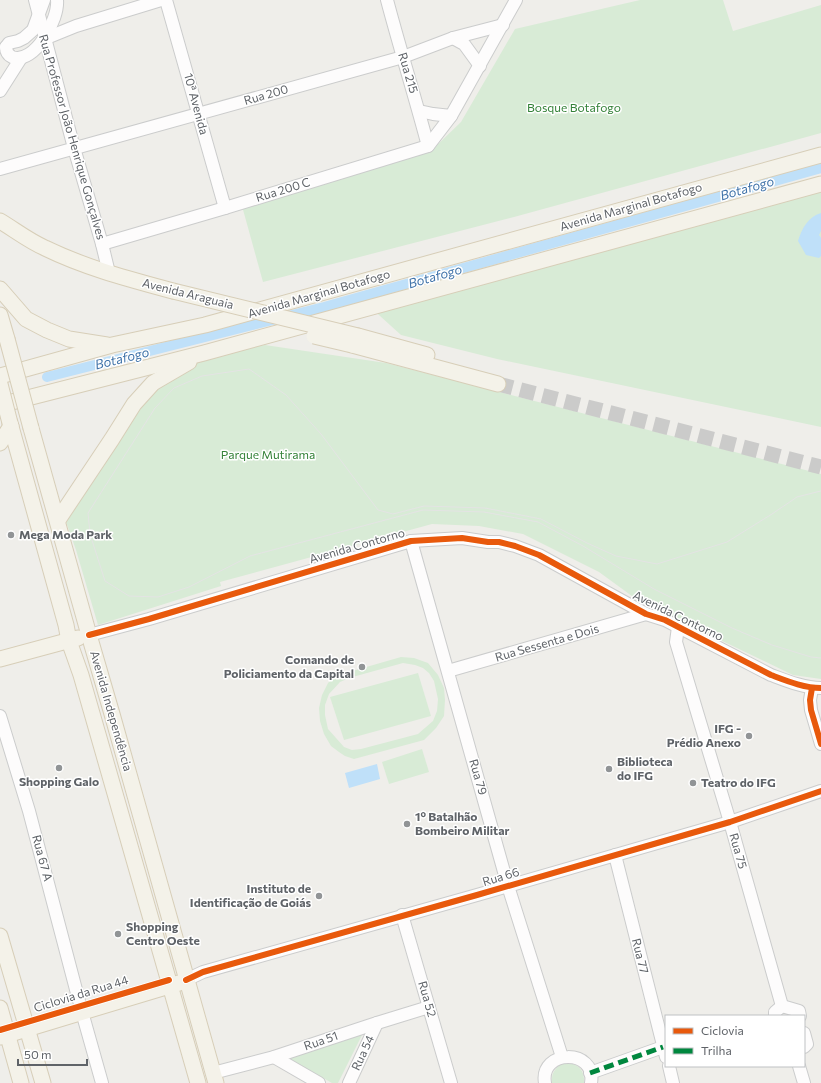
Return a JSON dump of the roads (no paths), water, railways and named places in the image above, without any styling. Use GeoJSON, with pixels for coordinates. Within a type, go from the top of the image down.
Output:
{"type":"FeatureCollection","features":[{"type":"Feature","properties":{"kind":"main road","name":"Avenida Marginal Botafogo"},"geometry":{"type":"LineString","coordinates":[[0,376],[112,345],[205,325],[821,154]]}},
{"type":"Feature","properties":{"kind":"main road"},"geometry":{"type":"LineString","coordinates":[[0,405],[204,353],[821,184]]}},
{"type":"Feature","properties":{"kind":"main road","name":"Avenida Araguaia"},"geometry":{"type":"LineString","coordinates":[[0,221],[44,248],[71,260],[171,295]]}},
{"type":"Feature","properties":{"kind":"main road","name":"Avenida Araguaia"},"geometry":{"type":"LineString","coordinates":[[0,231],[45,256],[79,270],[171,295],[355,340],[500,380]]}},
{"type":"Feature","properties":{"kind":"main road"},"geometry":{"type":"LineString","coordinates":[[0,289],[26,319],[46,330],[68,339],[112,345]]}},
{"type":"Feature","properties":{"kind":"main road","name":"Avenida Independência"},"geometry":{"type":"LineString","coordinates":[[0,315],[89,635],[156,868],[186,980],[215,1078]]}},
{"type":"Feature","properties":{"kind":"main road"},"geometry":{"type":"LineString","coordinates":[[58,520],[112,440],[134,404],[153,384],[204,353]]}},
{"type":"Feature","properties":{"kind":"main road","name":"Avenida Independência"},"geometry":{"type":"LineString","coordinates":[[0,384],[70,641],[198,1083]]}},
{"type":"Feature","properties":{"kind":"main road"},"geometry":{"type":"LineString","coordinates":[[0,443],[11,424]]}},
{"type":"Feature","properties":{"kind":"main road","name":"Avenida Contorno"},"geometry":{"type":"LineString","coordinates":[[0,659],[89,635]]}},
{"type":"Feature","properties":{"kind":"main road"},"geometry":{"type":"LineString","coordinates":[[0,936],[43,1083]]}},
{"type":"Feature","properties":{"kind":"main road"},"geometry":{"type":"LineString","coordinates":[[4,1036],[27,1029],[81,1007],[186,980]]}},
{"type":"Feature","properties":{"kind":"main road"},"geometry":{"type":"LineString","coordinates":[[0,1008],[4,1036],[22,1083]]}},
{"type":"Feature","properties":{"kind":"street","name":"Rua Professor João Henrique Gonçalves"},"geometry":{"type":"LineString","coordinates":[[35,0],[44,39],[102,244],[109,274]]}},
{"type":"Feature","properties":{"kind":"street"},"geometry":{"type":"LineString","coordinates":[[44,0],[35,25],[29,34],[18,41],[9,43],[3,47],[10,56],[21,58],[30,54],[44,39],[52,24],[56,12],[57,0]]}},
{"type":"Feature","properties":{"kind":"street"},"geometry":{"type":"LineString","coordinates":[[44,39],[76,26],[162,0]]}},
{"type":"Feature","properties":{"kind":"street","name":"10ª Avenida"},"geometry":{"type":"LineString","coordinates":[[166,0],[182,52],[225,208]]}},
{"type":"Feature","properties":{"kind":"street","name":"Rua 215"},"geometry":{"type":"LineString","coordinates":[[387,0],[428,146]]}},
{"type":"Feature","properties":{"kind":"street"},"geometry":{"type":"LineString","coordinates":[[428,146],[451,116],[516,0]]}},
{"type":"Feature","properties":{"kind":"street"},"geometry":{"type":"LineString","coordinates":[[56,12],[76,26]]}},
{"type":"Feature","properties":{"kind":"street","name":"Rua 200"},"geometry":{"type":"LineString","coordinates":[[0,168],[402,57],[453,38],[502,25]]}},
{"type":"Feature","properties":{"kind":"street"},"geometry":{"type":"LineString","coordinates":[[453,38],[464,44],[480,66]]}},
{"type":"Feature","properties":{"kind":"street"},"geometry":{"type":"LineString","coordinates":[[0,92],[21,58]]}},
{"type":"Feature","properties":{"kind":"street"},"geometry":{"type":"LineString","coordinates":[[419,111],[451,116]]}},
{"type":"Feature","properties":{"kind":"street","name":"Rua 200 C"},"geometry":{"type":"LineString","coordinates":[[102,244],[428,146]]}},
{"type":"Feature","properties":{"kind":"street","name":"Avenida Contorno"},"geometry":{"type":"LineString","coordinates":[[89,635],[149,619],[411,541],[462,538],[499,542],[539,555],[646,614],[678,626],[771,676],[816,688]]}},
{"type":"Feature","properties":{"kind":"street","name":"Rua 79"},"geometry":{"type":"LineString","coordinates":[[411,541],[508,886],[562,1057]]}},
{"type":"Feature","properties":{"kind":"street","name":"Rua Sessenta e Dois"},"geometry":{"type":"LineString","coordinates":[[448,671],[646,614]]}},
{"type":"Feature","properties":{"kind":"street","name":"Rua 75"},"geometry":{"type":"LineString","coordinates":[[678,626],[676,642],[730,822],[779,1011]]}},
{"type":"Feature","properties":{"kind":"street"},"geometry":{"type":"LineString","coordinates":[[816,688],[810,700],[811,710],[821,744]]}},
{"type":"Feature","properties":{"kind":"street","name":"Rua 67 A"},"geometry":{"type":"LineString","coordinates":[[0,716],[29,811],[102,1083]]}},
{"type":"Feature","properties":{"kind":"street","name":"Rua 66"},"geometry":{"type":"LineString","coordinates":[[186,980],[203,972],[615,856],[730,822],[821,791]]}},
{"type":"Feature","properties":{"kind":"street","name":"Rua 77"},"geometry":{"type":"LineString","coordinates":[[615,856],[664,1052]]}},
{"type":"Feature","properties":{"kind":"street","name":"Rua 52"},"geometry":{"type":"LineString","coordinates":[[402,915],[451,1083]]}},
{"type":"Feature","properties":{"kind":"street","name":"Rua 51"},"geometry":{"type":"LineString","coordinates":[[215,1078],[274,1057],[429,1007]]}},
{"type":"Feature","properties":{"kind":"street"},"geometry":{"type":"LineString","coordinates":[[779,1011],[798,1011],[800,1015]]}},
{"type":"Feature","properties":{"kind":"street","name":"Rua 54"},"geometry":{"type":"LineString","coordinates":[[349,1083],[377,1023]]}},
{"type":"Feature","properties":{"kind":"street"},"geometry":{"type":"LineString","coordinates":[[805,1037],[807,1044],[805,1046]]}},
{"type":"Feature","properties":{"kind":"street"},"geometry":{"type":"LineString","coordinates":[[545,1083],[546,1072],[549,1066],[555,1060],[562,1057],[576,1057],[582,1061],[587,1066],[591,1078],[664,1052]]}},
{"type":"Feature","properties":{"kind":"street"},"geometry":{"type":"LineString","coordinates":[[274,1057],[319,1083]]}},
{"type":"Feature","properties":{"kind":"street"},"geometry":{"type":"LineString","coordinates":[[668,1067],[673,1083]]}},
{"type":"Feature","properties":{"kind":"street"},"geometry":{"type":"LineString","coordinates":[[799,1067],[804,1083]]}},
{"type":"Feature","properties":{"kind":"water"},"geometry":{"type":"Polygon","coordinates":[[[821,213],[821,231],[819,235],[821,238],[821,256],[819,258],[806,255],[798,241],[801,232],[809,220],[821,213]]]}},
{"type":"Feature","properties":{"kind":"water"},"geometry":{"type":"Polygon","coordinates":[[[377,764],[380,779],[349,788],[345,773],[377,764]]]}},
{"type":"Feature","properties":{"kind":"waterway","name":"Botafogo"},"geometry":{"type":"LineString","coordinates":[[47,377],[324,307],[821,168]]}},
{"type":"Feature","properties":{"kind":"tunnel"},"geometry":{"type":"LineString","coordinates":[[498,384],[821,467]]}},
{"type":"Feature","properties":{"kind":"tram line"},"geometry":{"type":"LineString","coordinates":[[821,491],[797,497],[727,542],[657,564],[616,556],[541,519],[485,508],[424,506],[393,514],[378,510],[321,434],[286,395],[249,369],[202,376],[174,388],[155,408],[88,513],[90,534],[105,581],[129,596],[158,597],[189,587],[250,556],[423,510],[484,512],[538,522],[583,546],[654,589],[732,628],[772,645],[811,657],[821,658]]}},
{"type":"Feature","properties":{"kind":"place","name":"Mega Moda Park"},"geometry":{"type":"Point","coordinates":[11,535]}},
{"type":"Feature","properties":{"kind":"place","name":"Comando de Policiamento da Capital"},"geometry":{"type":"Point","coordinates":[362,667]}},
{"type":"Feature","properties":{"kind":"place","name":"IFG - Prédio Anexo"},"geometry":{"type":"Point","coordinates":[749,736]}},
{"type":"Feature","properties":{"kind":"place","name":"Shopping Galo"},"geometry":{"type":"Point","coordinates":[59,768]}},
{"type":"Feature","properties":{"kind":"place","name":"Biblioteca do IFG"},"geometry":{"type":"Point","coordinates":[609,769]}},
{"type":"Feature","properties":{"kind":"place","name":"Teatro do IFG"},"geometry":{"type":"Point","coordinates":[693,783]}},
{"type":"Feature","properties":{"kind":"place","name":"1º Batalhão Bombeiro Militar"},"geometry":{"type":"Point","coordinates":[407,824]}},
{"type":"Feature","properties":{"kind":"place","name":"Instituto de Identificação de Goiás"},"geometry":{"type":"Point","coordinates":[319,896]}},
{"type":"Feature","properties":{"kind":"place","name":"Shopping Centro Oeste"},"geometry":{"type":"Point","coordinates":[118,934]}},
{"type":"Feature","properties":{"kind":"park label","name":"Bosque Botafogo"},"geometry":{"type":"Point","coordinates":[574,108]}},
{"type":"Feature","properties":{"kind":"park label","name":"Parque Mutirama"},"geometry":{"type":"Point","coordinates":[268,455]}}]}
